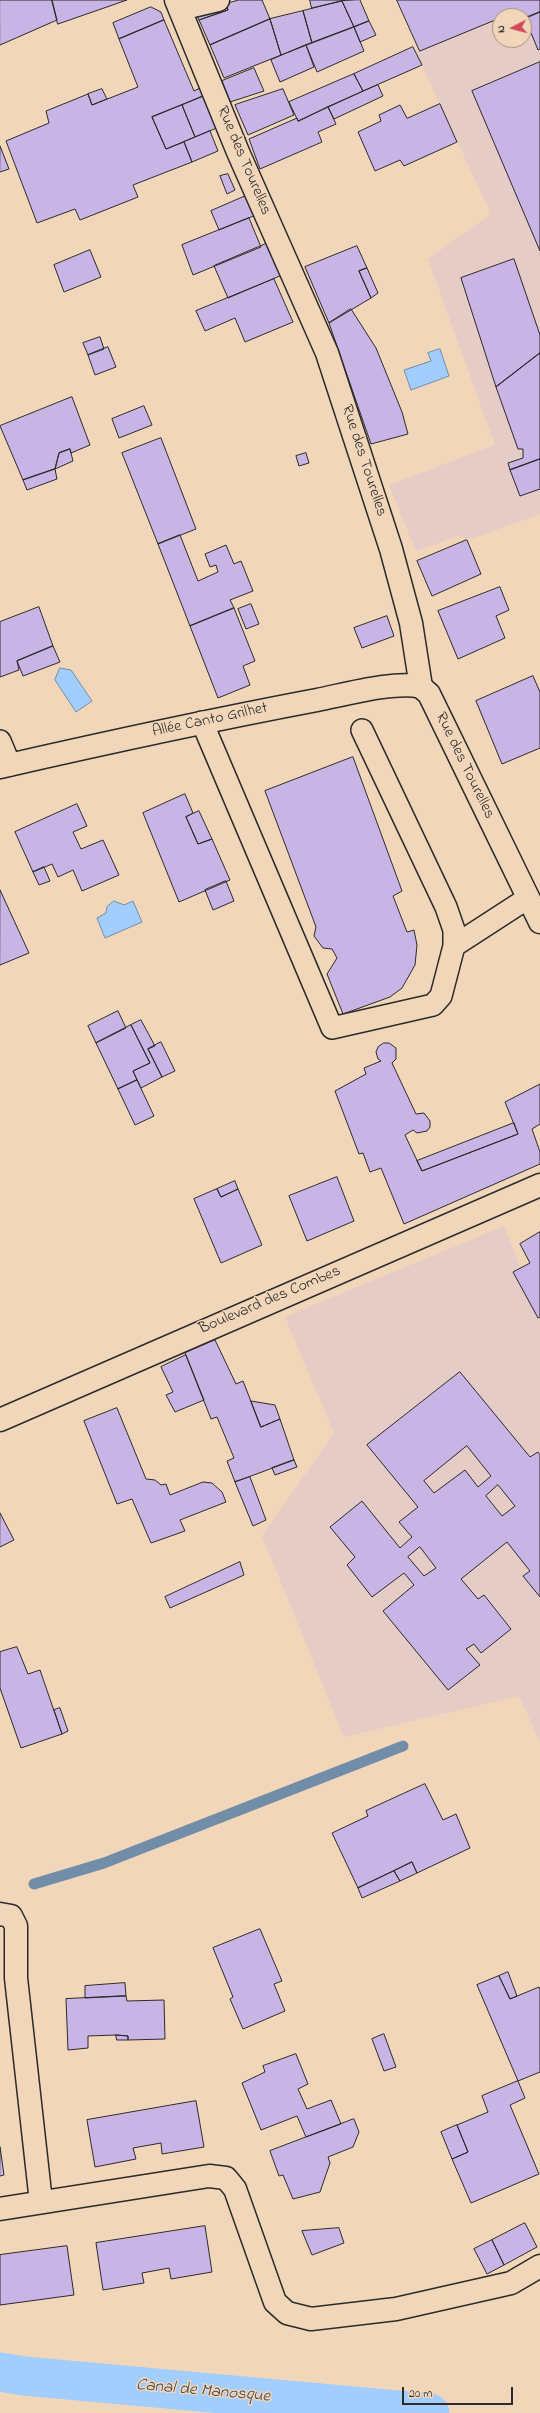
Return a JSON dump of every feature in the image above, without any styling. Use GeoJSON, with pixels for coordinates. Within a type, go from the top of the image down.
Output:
{"type":"FeatureCollection","features":[{"type":"Feature","properties":{"kind":"street"},"geometry":{"type":"LineString","coordinates":[[178,5],[218,0]]}},
{"type":"Feature","properties":{"kind":"street","name":"Rue des Tourelles"},"geometry":{"type":"LineString","coordinates":[[178,5],[238,152],[327,353],[391,549],[411,623],[421,687],[429,694],[540,922]]}},
{"type":"Feature","properties":{"kind":"street","name":"Allée Canto Grilhet"},"geometry":{"type":"LineString","coordinates":[[5,766],[202,722],[364,691],[397,686],[421,687]]}},
{"type":"Feature","properties":{"kind":"street","name":"Boulevard des Combes"},"geometry":{"type":"LineString","coordinates":[[0,1420],[540,1185]]}},
{"type":"Feature","properties":{"kind":"street"},"geometry":{"type":"LineString","coordinates":[[4,1914],[13,1918],[16,1926],[16,1978],[41,2202]]}},
{"type":"Feature","properties":{"kind":"street"},"geometry":{"type":"LineString","coordinates":[[0,2209],[209,2176],[226,2178],[235,2189],[275,2302],[287,2313],[311,2318],[396,2309],[511,2283],[540,2266]]}},
{"type":"Feature","properties":{"kind":"lane"},"geometry":{"type":"LineString","coordinates":[[202,722],[332,1028],[433,1005],[441,996],[454,946],[454,930],[446,907],[362,730]]}},
{"type":"Feature","properties":{"kind":"lane"},"geometry":{"type":"LineString","coordinates":[[0,741],[5,766]]}},
{"type":"Feature","properties":{"kind":"lane"},"geometry":{"type":"LineString","coordinates":[[454,946],[528,898]]}},
{"type":"Feature","properties":{"kind":"shaded area"},"geometry":{"type":"Polygon","coordinates":[[[397,0],[540,0],[540,514],[471,539],[457,536],[416,551],[389,485],[495,445],[428,259],[491,214],[416,53],[420,51],[397,0]]]}},
{"type":"Feature","properties":{"kind":"shaded area"},"geometry":{"type":"Polygon","coordinates":[[[504,1226],[540,1317],[540,1742],[519,1696],[344,1737],[262,1536],[334,1433],[285,1317],[504,1226]]]}},
{"type":"Feature","properties":{"kind":"water"},"geometry":{"type":"Polygon","coordinates":[[[440,349],[449,376],[411,390],[404,370],[431,361],[428,353],[440,349]]]}},
{"type":"Feature","properties":{"kind":"water"},"geometry":{"type":"Polygon","coordinates":[[[60,668],[71,670],[92,701],[76,712],[55,680],[60,668]]]}},
{"type":"Feature","properties":{"kind":"water"},"geometry":{"type":"Polygon","coordinates":[[[114,901],[124,905],[133,901],[142,922],[105,938],[97,918],[106,913],[107,907],[114,901]]]}},
{"type":"Feature","properties":{"kind":"building"},"geometry":{"type":"Polygon","coordinates":[[[0,0],[52,0],[57,20],[0,45],[0,0]]]}},
{"type":"Feature","properties":{"kind":"building"},"geometry":{"type":"Polygon","coordinates":[[[52,0],[127,0],[58,24],[52,0]]]}},
{"type":"Feature","properties":{"kind":"building"},"geometry":{"type":"Polygon","coordinates":[[[239,0],[262,0],[270,19],[210,45],[199,20],[228,10],[226,4],[239,0]]]}},
{"type":"Feature","properties":{"kind":"building"},"geometry":{"type":"Polygon","coordinates":[[[310,0],[342,0],[342,1],[312,8],[310,0]]]}},
{"type":"Feature","properties":{"kind":"building"},"geometry":{"type":"Polygon","coordinates":[[[360,0],[369,21],[354,27],[342,1],[360,0]]]}},
{"type":"Feature","properties":{"kind":"building"},"geometry":{"type":"Polygon","coordinates":[[[397,0],[540,0],[540,12],[532,16],[532,8],[492,8],[492,21],[420,51],[397,0]]]}},
{"type":"Feature","properties":{"kind":"building"},"geometry":{"type":"Polygon","coordinates":[[[342,1],[354,27],[312,43],[303,11],[342,1]]]}},
{"type":"Feature","properties":{"kind":"building"},"geometry":{"type":"Polygon","coordinates":[[[226,4],[228,10],[199,20],[196,13],[226,4]]]}},
{"type":"Feature","properties":{"kind":"building"},"geometry":{"type":"Polygon","coordinates":[[[151,7],[161,12],[164,20],[119,39],[113,23],[151,7]]]}},
{"type":"Feature","properties":{"kind":"building"},"geometry":{"type":"Polygon","coordinates":[[[303,11],[312,43],[281,55],[270,19],[303,11]]]}},
{"type":"Feature","properties":{"kind":"building"},"geometry":{"type":"Polygon","coordinates":[[[540,12],[540,49],[538,50],[532,35],[532,15],[540,12]]]}},
{"type":"Feature","properties":{"kind":"building"},"geometry":{"type":"Polygon","coordinates":[[[270,19],[281,55],[224,78],[210,45],[270,19]]]}},
{"type":"Feature","properties":{"kind":"building"},"geometry":{"type":"Polygon","coordinates":[[[164,20],[194,91],[202,87],[206,95],[152,117],[166,149],[184,142],[192,162],[133,185],[138,197],[80,220],[75,209],[37,223],[6,141],[49,123],[46,111],[88,94],[92,105],[138,87],[119,39],[164,20]]]}},
{"type":"Feature","properties":{"kind":"building"},"geometry":{"type":"Polygon","coordinates":[[[369,21],[376,35],[360,42],[354,27],[369,21]]]}},
{"type":"Feature","properties":{"kind":"building"},"geometry":{"type":"Polygon","coordinates":[[[354,27],[364,51],[317,72],[306,45],[354,27]]]}},
{"type":"Feature","properties":{"kind":"building"},"geometry":{"type":"Polygon","coordinates":[[[306,45],[314,67],[280,82],[271,60],[306,45]]]}},
{"type":"Feature","properties":{"kind":"building"},"geometry":{"type":"Polygon","coordinates":[[[413,47],[422,65],[363,91],[354,74],[413,47]]]}},
{"type":"Feature","properties":{"kind":"building"},"geometry":{"type":"Polygon","coordinates":[[[540,62],[540,251],[472,91],[540,62]]]}},
{"type":"Feature","properties":{"kind":"building"},"geometry":{"type":"Polygon","coordinates":[[[254,68],[264,91],[230,102],[222,81],[254,68]]]}},
{"type":"Feature","properties":{"kind":"building"},"geometry":{"type":"Polygon","coordinates":[[[354,74],[363,91],[298,121],[289,102],[354,74]]]}},
{"type":"Feature","properties":{"kind":"building"},"geometry":{"type":"Polygon","coordinates":[[[378,85],[383,96],[334,119],[328,107],[378,85]]]}},
{"type":"Feature","properties":{"kind":"building"},"geometry":{"type":"Polygon","coordinates":[[[102,89],[107,99],[92,105],[88,94],[102,89]]]}},
{"type":"Feature","properties":{"kind":"building"},"geometry":{"type":"Polygon","coordinates":[[[283,89],[294,115],[248,135],[235,105],[283,89]]]}},
{"type":"Feature","properties":{"kind":"building"},"geometry":{"type":"Polygon","coordinates":[[[206,95],[219,127],[195,137],[182,105],[206,95]]]}},
{"type":"Feature","properties":{"kind":"building"},"geometry":{"type":"Polygon","coordinates":[[[440,104],[457,142],[404,166],[400,160],[375,171],[358,132],[381,121],[379,115],[400,105],[407,118],[440,104]]]}},
{"type":"Feature","properties":{"kind":"building"},"geometry":{"type":"Polygon","coordinates":[[[182,105],[195,137],[166,149],[152,117],[182,105]]]}},
{"type":"Feature","properties":{"kind":"building"},"geometry":{"type":"Polygon","coordinates":[[[328,107],[336,124],[318,132],[322,142],[260,169],[249,139],[297,118],[298,121],[328,107]]]}},
{"type":"Feature","properties":{"kind":"building"},"geometry":{"type":"Polygon","coordinates":[[[210,131],[218,151],[192,162],[184,142],[210,131]]]}},
{"type":"Feature","properties":{"kind":"building"},"geometry":{"type":"Polygon","coordinates":[[[0,146],[9,169],[0,172],[0,146]]]}},
{"type":"Feature","properties":{"kind":"building"},"geometry":{"type":"Polygon","coordinates":[[[228,174],[235,190],[227,194],[220,176],[228,174]]]}},
{"type":"Feature","properties":{"kind":"building"},"geometry":{"type":"Polygon","coordinates":[[[248,195],[256,215],[219,230],[211,211],[248,195]]]}},
{"type":"Feature","properties":{"kind":"building"},"geometry":{"type":"Polygon","coordinates":[[[249,218],[261,247],[193,275],[182,245],[249,218]]]}},
{"type":"Feature","properties":{"kind":"building"},"geometry":{"type":"Polygon","coordinates":[[[268,243],[282,275],[228,298],[214,266],[268,243]]]}},
{"type":"Feature","properties":{"kind":"building"},"geometry":{"type":"Polygon","coordinates":[[[357,246],[367,268],[359,271],[371,298],[329,323],[305,267],[357,246]]]}},
{"type":"Feature","properties":{"kind":"building"},"geometry":{"type":"Polygon","coordinates":[[[90,250],[101,277],[64,292],[54,265],[90,250]]]}},
{"type":"Feature","properties":{"kind":"building"},"geometry":{"type":"Polygon","coordinates":[[[514,259],[540,335],[540,353],[496,387],[461,278],[514,259]]]}},
{"type":"Feature","properties":{"kind":"building"},"geometry":{"type":"Polygon","coordinates":[[[367,268],[378,293],[371,298],[359,271],[367,268]]]}},
{"type":"Feature","properties":{"kind":"building"},"geometry":{"type":"Polygon","coordinates":[[[274,279],[293,322],[245,342],[235,318],[205,331],[196,311],[274,279]]]}},
{"type":"Feature","properties":{"kind":"building"},"geometry":{"type":"Polygon","coordinates":[[[351,309],[376,348],[402,412],[408,434],[371,444],[329,323],[351,309]]]}},
{"type":"Feature","properties":{"kind":"building"},"geometry":{"type":"Polygon","coordinates":[[[100,337],[104,349],[88,355],[83,343],[100,337]]]}},
{"type":"Feature","properties":{"kind":"building"},"geometry":{"type":"Polygon","coordinates":[[[108,347],[116,367],[95,375],[88,355],[108,347]]]}},
{"type":"Feature","properties":{"kind":"building"},"geometry":{"type":"Polygon","coordinates":[[[540,353],[540,459],[510,470],[508,463],[523,458],[523,449],[518,449],[496,387],[540,353]]]}},
{"type":"Feature","properties":{"kind":"building"},"geometry":{"type":"Polygon","coordinates":[[[72,397],[90,445],[71,453],[70,449],[59,453],[55,469],[23,480],[0,426],[72,397]]]}},
{"type":"Feature","properties":{"kind":"building"},"geometry":{"type":"Polygon","coordinates":[[[144,406],[152,425],[119,438],[112,419],[144,406]]]}},
{"type":"Feature","properties":{"kind":"building"},"geometry":{"type":"Polygon","coordinates":[[[161,438],[196,529],[158,544],[122,453],[161,438]]]}},
{"type":"Feature","properties":{"kind":"building"},"geometry":{"type":"Polygon","coordinates":[[[70,449],[73,461],[55,469],[59,453],[70,449]]]}},
{"type":"Feature","properties":{"kind":"building"},"geometry":{"type":"Polygon","coordinates":[[[306,453],[309,463],[299,466],[296,456],[306,453]]]}},
{"type":"Feature","properties":{"kind":"building"},"geometry":{"type":"Polygon","coordinates":[[[540,459],[540,489],[520,496],[510,470],[540,459]]]}},
{"type":"Feature","properties":{"kind":"building"},"geometry":{"type":"Polygon","coordinates":[[[55,469],[57,479],[27,490],[23,480],[55,469]]]}},
{"type":"Feature","properties":{"kind":"building"},"geometry":{"type":"Polygon","coordinates":[[[180,535],[198,581],[218,572],[216,565],[210,567],[205,554],[226,545],[234,564],[241,561],[253,591],[230,600],[234,608],[190,626],[158,544],[180,535]]]}},
{"type":"Feature","properties":{"kind":"building"},"geometry":{"type":"Polygon","coordinates":[[[467,540],[481,574],[432,596],[417,561],[467,540]]]}},
{"type":"Feature","properties":{"kind":"building"},"geometry":{"type":"Polygon","coordinates":[[[500,587],[509,610],[496,616],[505,638],[458,659],[438,611],[500,587]]]}},
{"type":"Feature","properties":{"kind":"building"},"geometry":{"type":"Polygon","coordinates":[[[251,604],[259,624],[246,629],[238,609],[251,604]]]}},
{"type":"Feature","properties":{"kind":"building"},"geometry":{"type":"Polygon","coordinates":[[[39,607],[53,646],[17,661],[19,670],[0,677],[0,622],[39,607]]]}},
{"type":"Feature","properties":{"kind":"building"},"geometry":{"type":"Polygon","coordinates":[[[234,608],[255,661],[243,666],[250,685],[218,698],[190,626],[234,608]]]}},
{"type":"Feature","properties":{"kind":"building"},"geometry":{"type":"Polygon","coordinates":[[[387,616],[394,636],[362,648],[354,628],[387,616]]]}},
{"type":"Feature","properties":{"kind":"building"},"geometry":{"type":"Polygon","coordinates":[[[53,646],[60,662],[23,676],[17,661],[53,646]]]}},
{"type":"Feature","properties":{"kind":"building"},"geometry":{"type":"Polygon","coordinates":[[[533,676],[540,692],[540,748],[502,764],[476,701],[533,676]]]}},
{"type":"Feature","properties":{"kind":"building"},"geometry":{"type":"Polygon","coordinates":[[[353,757],[402,891],[393,896],[407,932],[414,930],[417,945],[415,965],[402,988],[390,997],[343,1014],[327,974],[337,958],[332,949],[323,948],[314,936],[316,927],[265,791],[353,757]]]}},
{"type":"Feature","properties":{"kind":"building"},"geometry":{"type":"Polygon","coordinates":[[[185,794],[193,813],[186,817],[198,844],[212,839],[230,880],[179,902],[143,813],[185,794]]]}},
{"type":"Feature","properties":{"kind":"building"},"geometry":{"type":"Polygon","coordinates":[[[77,804],[87,826],[73,832],[81,849],[103,840],[119,875],[82,891],[73,870],[58,877],[52,864],[33,872],[15,832],[77,804]]]}},
{"type":"Feature","properties":{"kind":"building"},"geometry":{"type":"Polygon","coordinates":[[[199,811],[212,839],[198,844],[186,817],[199,811]]]}},
{"type":"Feature","properties":{"kind":"building"},"geometry":{"type":"Polygon","coordinates":[[[44,867],[50,881],[39,885],[33,872],[44,867]]]}},
{"type":"Feature","properties":{"kind":"building"},"geometry":{"type":"Polygon","coordinates":[[[226,881],[234,901],[213,910],[205,890],[226,881]]]}},
{"type":"Feature","properties":{"kind":"building"},"geometry":{"type":"Polygon","coordinates":[[[0,890],[29,953],[0,965],[0,890]]]}},
{"type":"Feature","properties":{"kind":"building"},"geometry":{"type":"Polygon","coordinates":[[[118,1011],[126,1028],[96,1043],[88,1026],[118,1011]]]}},
{"type":"Feature","properties":{"kind":"building"},"geometry":{"type":"Polygon","coordinates":[[[141,1020],[155,1046],[148,1049],[162,1077],[141,1088],[133,1071],[150,1063],[131,1025],[141,1020]]]}},
{"type":"Feature","properties":{"kind":"building"},"geometry":{"type":"Polygon","coordinates":[[[131,1025],[150,1063],[133,1071],[137,1080],[118,1089],[96,1043],[131,1025]]]}},
{"type":"Feature","properties":{"kind":"building"},"geometry":{"type":"Polygon","coordinates":[[[161,1042],[175,1071],[162,1077],[148,1049],[161,1042]]]}},
{"type":"Feature","properties":{"kind":"building"},"geometry":{"type":"Polygon","coordinates":[[[384,1043],[389,1043],[396,1048],[396,1059],[392,1063],[416,1114],[424,1113],[430,1121],[430,1127],[427,1131],[417,1133],[413,1130],[405,1135],[422,1171],[518,1134],[505,1102],[540,1084],[540,1124],[532,1129],[540,1152],[540,1164],[404,1224],[381,1168],[370,1172],[363,1153],[359,1154],[335,1091],[366,1074],[364,1068],[381,1061],[378,1059],[376,1052],[378,1047],[384,1043]]]}},
{"type":"Feature","properties":{"kind":"building"},"geometry":{"type":"Polygon","coordinates":[[[137,1080],[154,1116],[135,1125],[118,1089],[137,1080]]]}},
{"type":"Feature","properties":{"kind":"building"},"geometry":{"type":"Polygon","coordinates":[[[514,1123],[518,1134],[422,1171],[417,1161],[514,1123]]]}},
{"type":"Feature","properties":{"kind":"building"},"geometry":{"type":"Polygon","coordinates":[[[337,1177],[354,1221],[307,1241],[289,1196],[337,1177]]]}},
{"type":"Feature","properties":{"kind":"building"},"geometry":{"type":"Polygon","coordinates":[[[235,1181],[238,1189],[221,1197],[217,1189],[235,1181]]]}},
{"type":"Feature","properties":{"kind":"building"},"geometry":{"type":"Polygon","coordinates":[[[217,1189],[221,1197],[238,1189],[262,1245],[221,1263],[194,1199],[217,1189]]]}},
{"type":"Feature","properties":{"kind":"building"},"geometry":{"type":"Polygon","coordinates":[[[540,1232],[540,1317],[538,1318],[513,1272],[530,1263],[520,1244],[540,1232]]]}},
{"type":"Feature","properties":{"kind":"building"},"geometry":{"type":"Polygon","coordinates":[[[215,1340],[236,1384],[243,1381],[261,1427],[280,1419],[294,1460],[235,1482],[227,1461],[234,1458],[217,1417],[211,1419],[185,1353],[215,1340]]]}},
{"type":"Feature","properties":{"kind":"building"},"geometry":{"type":"Polygon","coordinates":[[[186,1355],[204,1400],[175,1412],[166,1395],[173,1392],[161,1367],[186,1355]]]}},
{"type":"Feature","properties":{"kind":"building"},"geometry":{"type":"Polygon","coordinates":[[[460,1372],[530,1457],[538,1452],[540,1455],[540,1597],[523,1576],[530,1571],[507,1542],[461,1579],[478,1599],[484,1595],[511,1629],[481,1653],[474,1644],[466,1649],[480,1665],[448,1690],[383,1611],[414,1585],[404,1573],[372,1597],[347,1565],[355,1557],[330,1527],[362,1501],[400,1548],[412,1537],[399,1522],[418,1507],[367,1445],[460,1372]],[[467,1446],[424,1481],[434,1493],[465,1470],[478,1487],[491,1476],[467,1446]],[[498,1485],[486,1496],[502,1516],[515,1506],[498,1485]],[[420,1547],[408,1557],[424,1576],[436,1568],[420,1547]]]}},
{"type":"Feature","properties":{"kind":"building"},"geometry":{"type":"Polygon","coordinates":[[[251,1401],[275,1405],[280,1419],[261,1427],[251,1401]]]}},
{"type":"Feature","properties":{"kind":"building"},"geometry":{"type":"Polygon","coordinates":[[[117,1408],[146,1479],[155,1480],[161,1485],[166,1484],[170,1495],[203,1482],[212,1483],[222,1492],[226,1502],[180,1520],[185,1531],[151,1543],[132,1499],[117,1504],[84,1421],[117,1408]]]}},
{"type":"Feature","properties":{"kind":"building"},"geometry":{"type":"Polygon","coordinates":[[[294,1460],[297,1467],[275,1475],[272,1468],[294,1460]]]}},
{"type":"Feature","properties":{"kind":"building"},"geometry":{"type":"Polygon","coordinates":[[[250,1477],[266,1520],[253,1526],[235,1482],[250,1477]]]}},
{"type":"Feature","properties":{"kind":"building"},"geometry":{"type":"Polygon","coordinates":[[[0,1513],[14,1540],[0,1547],[0,1513]]]}},
{"type":"Feature","properties":{"kind":"building"},"geometry":{"type":"Polygon","coordinates":[[[240,1562],[244,1575],[170,1608],[165,1597],[240,1562]]]}},
{"type":"Feature","properties":{"kind":"building"},"geometry":{"type":"Polygon","coordinates":[[[17,1647],[28,1674],[40,1670],[62,1734],[21,1748],[0,1688],[0,1652],[17,1647]]]}},
{"type":"Feature","properties":{"kind":"building"},"geometry":{"type":"Polygon","coordinates":[[[60,1708],[68,1731],[62,1734],[54,1710],[60,1708]]]}},
{"type":"Feature","properties":{"kind":"building"},"geometry":{"type":"Polygon","coordinates":[[[425,1784],[443,1820],[456,1814],[470,1848],[417,1873],[412,1862],[358,1888],[332,1833],[368,1816],[366,1811],[425,1784]]]}},
{"type":"Feature","properties":{"kind":"building"},"geometry":{"type":"Polygon","coordinates":[[[412,1862],[417,1873],[400,1881],[394,1871],[412,1862]]]}},
{"type":"Feature","properties":{"kind":"building"},"geometry":{"type":"Polygon","coordinates":[[[394,1871],[400,1881],[362,1898],[358,1888],[394,1871]]]}},
{"type":"Feature","properties":{"kind":"building"},"geometry":{"type":"Polygon","coordinates":[[[260,1929],[282,1981],[274,1984],[285,2011],[243,2029],[230,1999],[233,1997],[213,1948],[260,1929]]]}},
{"type":"Feature","properties":{"kind":"building"},"geometry":{"type":"Polygon","coordinates":[[[508,1972],[517,1996],[510,1999],[499,1976],[508,1972]]]}},
{"type":"Feature","properties":{"kind":"building"},"geometry":{"type":"Polygon","coordinates":[[[499,1976],[510,1999],[539,1987],[540,1990],[540,2072],[518,2081],[477,1985],[499,1976]]]}},
{"type":"Feature","properties":{"kind":"building"},"geometry":{"type":"Polygon","coordinates":[[[125,1983],[126,1996],[85,1998],[85,1986],[125,1983]]]}},
{"type":"Feature","properties":{"kind":"building"},"geometry":{"type":"Polygon","coordinates":[[[126,1996],[127,2001],[164,2000],[165,2039],[128,2040],[128,2036],[88,2036],[88,2048],[68,2050],[66,1999],[126,1996]]]}},
{"type":"Feature","properties":{"kind":"building"},"geometry":{"type":"Polygon","coordinates":[[[384,2034],[396,2067],[384,2071],[372,2039],[384,2034]]]}},
{"type":"Feature","properties":{"kind":"building"},"geometry":{"type":"Polygon","coordinates":[[[116,2035],[128,2036],[128,2040],[117,2040],[116,2035]]]}},
{"type":"Feature","properties":{"kind":"building"},"geometry":{"type":"Polygon","coordinates":[[[296,2054],[308,2084],[298,2089],[307,2109],[331,2100],[341,2124],[306,2137],[297,2116],[261,2130],[242,2083],[265,2072],[263,2066],[296,2054]]]}},
{"type":"Feature","properties":{"kind":"building"},"geometry":{"type":"Polygon","coordinates":[[[518,2081],[525,2098],[510,2105],[539,2174],[471,2203],[452,2159],[468,2152],[457,2125],[488,2112],[482,2096],[518,2081]]]}},
{"type":"Feature","properties":{"kind":"building"},"geometry":{"type":"Polygon","coordinates":[[[196,2101],[204,2147],[162,2154],[161,2143],[133,2148],[136,2159],[95,2167],[87,2120],[196,2101]]]}},
{"type":"Feature","properties":{"kind":"building"},"geometry":{"type":"Polygon","coordinates":[[[354,2119],[359,2132],[353,2147],[328,2157],[330,2163],[320,2192],[293,2199],[283,2175],[279,2176],[270,2151],[354,2119]]]}},
{"type":"Feature","properties":{"kind":"building"},"geometry":{"type":"Polygon","coordinates":[[[457,2125],[468,2152],[452,2159],[441,2132],[457,2125]]]}},
{"type":"Feature","properties":{"kind":"building"},"geometry":{"type":"Polygon","coordinates":[[[0,2147],[4,2175],[0,2176],[0,2147]]]}},
{"type":"Feature","properties":{"kind":"building"},"geometry":{"type":"Polygon","coordinates":[[[525,2223],[537,2247],[504,2265],[492,2240],[525,2223]]]}},
{"type":"Feature","properties":{"kind":"building"},"geometry":{"type":"Polygon","coordinates":[[[205,2226],[212,2272],[171,2279],[169,2268],[142,2273],[144,2283],[103,2290],[96,2243],[205,2226]]]}},
{"type":"Feature","properties":{"kind":"building"},"geometry":{"type":"Polygon","coordinates":[[[339,2228],[344,2243],[312,2255],[302,2231],[339,2228]]]}},
{"type":"Feature","properties":{"kind":"building"},"geometry":{"type":"Polygon","coordinates":[[[492,2240],[504,2265],[487,2274],[474,2249],[492,2240]]]}},
{"type":"Feature","properties":{"kind":"building"},"geometry":{"type":"Polygon","coordinates":[[[67,2246],[74,2295],[0,2305],[0,2255],[67,2246]]]}},
{"type":"Feature","properties":{"kind":"waterway"},"geometry":{"type":"LineString","coordinates":[[34,1884],[104,1863],[403,1746]]}},
{"type":"Feature","properties":{"kind":"waterway","name":"Canal de Manosque"},"geometry":{"type":"LineString","coordinates":[[0,2372],[24,2376],[430,2413]]}}]}
